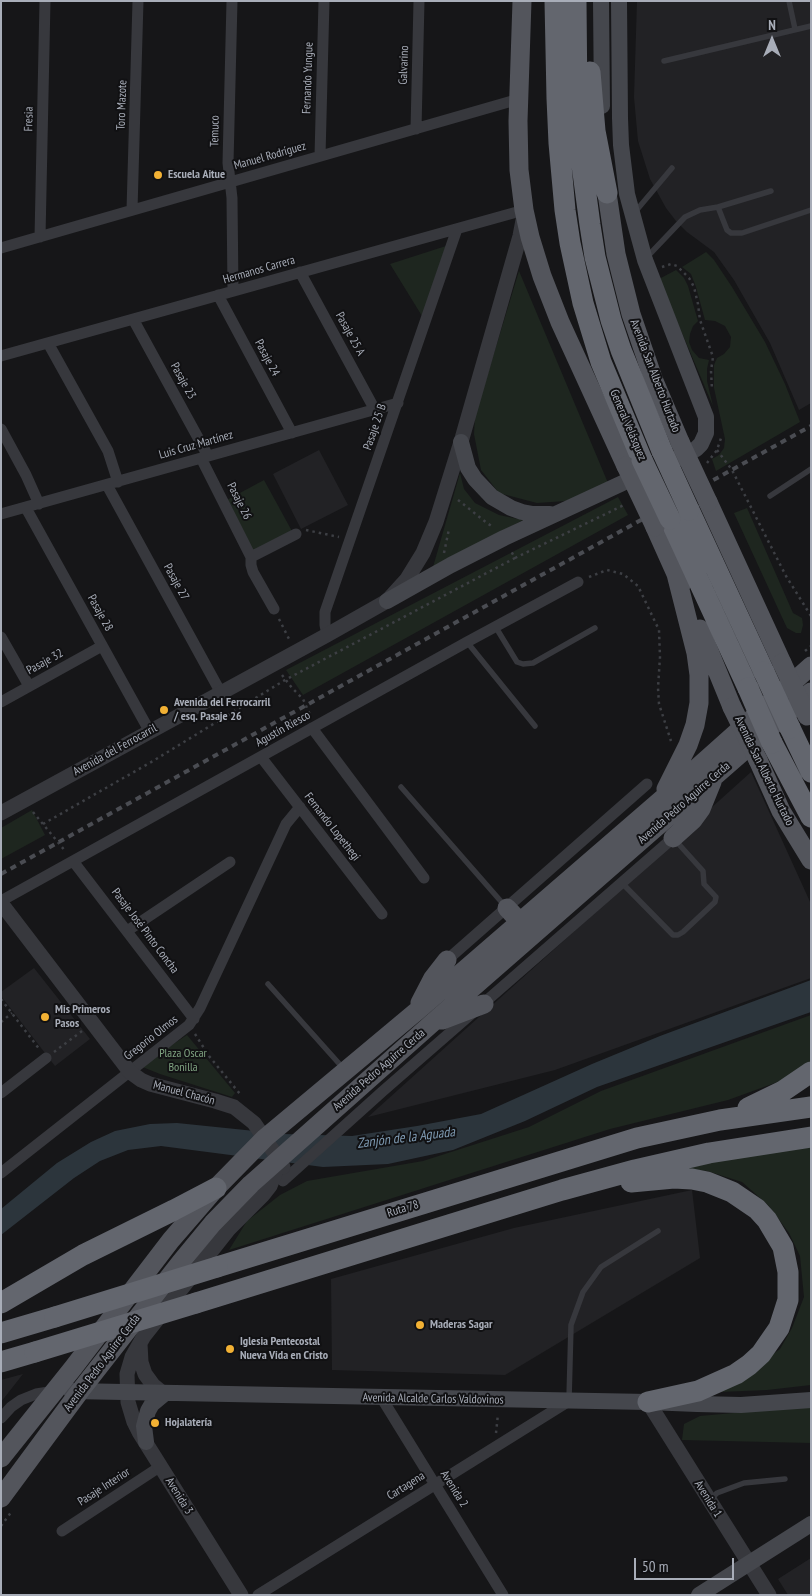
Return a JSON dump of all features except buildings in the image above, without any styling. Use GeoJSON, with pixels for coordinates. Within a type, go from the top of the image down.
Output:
{"type":"FeatureCollection","features":[{"type":"Feature","properties":{"kind":"highway","name":"General Velásquez"},"geometry":{"type":"LineString","coordinates":[[555,1],[556,98],[562,185],[570,243],[583,303],[601,362],[634,463],[662,523],[748,688],[772,743],[811,817]]}},
{"type":"Feature","properties":{"kind":"highway","name":"General Velásquez"},"geometry":{"type":"LineString","coordinates":[[576,1],[577,106],[585,192],[595,257],[611,320],[621,350],[671,447],[773,668],[802,723],[811,772]]}},
{"type":"Feature","properties":{"kind":"highway"},"geometry":{"type":"LineString","coordinates":[[585,1],[595,131],[607,193]]}},
{"type":"Feature","properties":{"kind":"highway"},"geometry":{"type":"LineString","coordinates":[[720,1120],[763,1102],[796,1084],[811,1072]]}},
{"type":"Feature","properties":{"kind":"highway","name":"Ruta 78"},"geometry":{"type":"LineString","coordinates":[[1,1333],[604,1147],[720,1120],[811,1107]]}},
{"type":"Feature","properties":{"kind":"highway"},"geometry":{"type":"LineString","coordinates":[[1,1362],[562,1190],[709,1153],[749,1145],[811,1137]]}},
{"type":"Feature","properties":{"kind":"highway"},"geometry":{"type":"LineString","coordinates":[[562,1190],[656,1179],[683,1179],[707,1182],[732,1192],[757,1209],[767,1220],[783,1247],[788,1272],[788,1300],[779,1328],[761,1354],[736,1374],[718,1383],[698,1391],[648,1402]]}},
{"type":"Feature","properties":{"kind":"highway"},"geometry":{"type":"LineString","coordinates":[[1,1302],[82,1255],[216,1188]]}},
{"type":"Feature","properties":{"kind":"main road"},"geometry":{"type":"LineString","coordinates":[[522,1],[519,170],[524,210],[532,246],[550,297],[634,463]]}},
{"type":"Feature","properties":{"kind":"main road","name":"Avenida San Alberto Hurtado"},"geometry":{"type":"LineString","coordinates":[[601,1],[603,136],[607,193],[616,254],[630,314],[654,381],[671,447]]}},
{"type":"Feature","properties":{"kind":"main road"},"geometry":{"type":"LineString","coordinates":[[387,601],[451,565],[498,535],[556,514],[690,452],[696,449],[704,439],[707,426],[704,408],[647,266],[632,216],[625,180],[621,145],[619,1]]}},
{"type":"Feature","properties":{"kind":"main road"},"geometry":{"type":"LineString","coordinates":[[461,442],[468,468],[474,479],[492,497],[522,512],[556,514]]}},
{"type":"Feature","properties":{"kind":"main road","name":"Avenida San Alberto Hurtado"},"geometry":{"type":"LineString","coordinates":[[662,523],[676,574],[732,707],[781,811],[811,860]]}},
{"type":"Feature","properties":{"kind":"main road"},"geometry":{"type":"LineString","coordinates":[[661,800],[688,745],[695,725],[699,703],[699,675],[696,654],[676,574]]}},
{"type":"Feature","properties":{"kind":"main road","name":"Avenida Pedro Aguirre Cerda"},"geometry":{"type":"LineString","coordinates":[[1,1458],[161,1253],[216,1188],[265,1138],[520,922],[661,800],[811,666]]}},
{"type":"Feature","properties":{"kind":"main road","name":"Avenida Pedro Aguirre Cerda"},"geometry":{"type":"LineString","coordinates":[[1,1498],[80,1391],[196,1243],[232,1203],[280,1171],[311,1130],[811,692]]}},
{"type":"Feature","properties":{"kind":"main road"},"geometry":{"type":"LineString","coordinates":[[673,838],[693,820],[701,809],[713,778]]}},
{"type":"Feature","properties":{"kind":"main road"},"geometry":{"type":"LineString","coordinates":[[506,908],[520,922]]}},
{"type":"Feature","properties":{"kind":"main road"},"geometry":{"type":"LineString","coordinates":[[417,1011],[433,978],[447,960]]}},
{"type":"Feature","properties":{"kind":"main road"},"geometry":{"type":"LineString","coordinates":[[430,1025],[484,1004]]}},
{"type":"Feature","properties":{"kind":"main road","name":"Avenida Alcalde Carlos Valdovinos"},"geometry":{"type":"LineString","coordinates":[[55,1391],[741,1405],[811,1400]]}},
{"type":"Feature","properties":{"kind":"main road"},"geometry":{"type":"LineString","coordinates":[[146,1442],[144,1426],[148,1411],[152,1404],[164,1394]]}},
{"type":"Feature","properties":{"kind":"main road"},"geometry":{"type":"LineString","coordinates":[[698,1595],[811,1524]]}},
{"type":"Feature","properties":{"kind":"street","name":"Fresia"},"geometry":{"type":"LineString","coordinates":[[40,237],[45,1]]}},
{"type":"Feature","properties":{"kind":"street","name":"Toro Mazote"},"geometry":{"type":"LineString","coordinates":[[132,210],[138,1]]}},
{"type":"Feature","properties":{"kind":"street","name":"Temuco"},"geometry":{"type":"LineString","coordinates":[[232,1],[228,163],[232,198],[233,291]]}},
{"type":"Feature","properties":{"kind":"street","name":"Fernando Yungue"},"geometry":{"type":"LineString","coordinates":[[320,156],[324,1]]}},
{"type":"Feature","properties":{"kind":"street","name":"Galvarino"},"geometry":{"type":"LineString","coordinates":[[416,129],[419,1]]}},
{"type":"Feature","properties":{"kind":"street","name":"Manuel Rodríguez"},"geometry":{"type":"LineString","coordinates":[[1,248],[519,99]]}},
{"type":"Feature","properties":{"kind":"street","name":"Hermanos Carrera"},"geometry":{"type":"LineString","coordinates":[[1,356],[524,210]]}},
{"type":"Feature","properties":{"kind":"street"},"geometry":{"type":"LineString","coordinates":[[387,601],[411,573],[429,540],[461,442],[520,236],[524,210]]}},
{"type":"Feature","properties":{"kind":"street","name":"Pasaje 25 B"},"geometry":{"type":"LineString","coordinates":[[327,635],[324,625],[325,612],[457,228]]}},
{"type":"Feature","properties":{"kind":"street","name":"Pasaje 25 A"},"geometry":{"type":"LineString","coordinates":[[300,272],[375,410]]}},
{"type":"Feature","properties":{"kind":"street","name":"Pasaje 24"},"geometry":{"type":"LineString","coordinates":[[218,296],[292,433]]}},
{"type":"Feature","properties":{"kind":"street","name":"Pasaje 23"},"geometry":{"type":"LineString","coordinates":[[133,319],[205,457]]}},
{"type":"Feature","properties":{"kind":"street","name":"Pasaje 27"},"geometry":{"type":"LineString","coordinates":[[48,343],[108,451],[113,483],[222,693]]}},
{"type":"Feature","properties":{"kind":"street","name":"Luis Cruz Martínez"},"geometry":{"type":"LineString","coordinates":[[1,514],[398,403]]}},
{"type":"Feature","properties":{"kind":"street"},"geometry":{"type":"LineString","coordinates":[[1,429],[26,475],[38,504]]}},
{"type":"Feature","properties":{"kind":"street","name":"Pasaje 26"},"geometry":{"type":"LineString","coordinates":[[205,457],[252,557],[251,565],[253,572],[274,609]]}},
{"type":"Feature","properties":{"kind":"street","name":"Pasaje 28"},"geometry":{"type":"LineString","coordinates":[[26,508],[150,732]]}},
{"type":"Feature","properties":{"kind":"street"},"geometry":{"type":"LineString","coordinates":[[252,557],[296,534]]}},
{"type":"Feature","properties":{"kind":"street","name":"Agustín Riesco"},"geometry":{"type":"LineString","coordinates":[[1,902],[578,582]]}},
{"type":"Feature","properties":{"kind":"street","name":"Avenida del Ferrocarril"},"geometry":{"type":"LineString","coordinates":[[2,810],[24,800],[222,693],[387,601]]}},
{"type":"Feature","properties":{"kind":"street"},"geometry":{"type":"LineString","coordinates":[[1,637],[28,686]]}},
{"type":"Feature","properties":{"kind":"street","name":"Pasaje 32"},"geometry":{"type":"LineString","coordinates":[[1,702],[102,646]]}},
{"type":"Feature","properties":{"kind":"street"},"geometry":{"type":"LineString","coordinates":[[312,728],[424,878]]}},
{"type":"Feature","properties":{"kind":"street","name":"Fernando Lopethegi"},"geometry":{"type":"LineString","coordinates":[[260,757],[382,914]]}},
{"type":"Feature","properties":{"kind":"street"},"geometry":{"type":"LineString","coordinates":[[447,960],[647,784]]}},
{"type":"Feature","properties":{"kind":"street","name":"Gregorio Olmos"},"geometry":{"type":"LineString","coordinates":[[1,1173],[191,1022],[200,1008],[286,824],[300,807]]}},
{"type":"Feature","properties":{"kind":"street","name":"Avenida Pedro Aguirre Cerda"},"geometry":{"type":"LineString","coordinates":[[280,1171],[343,1127],[673,838]]}},
{"type":"Feature","properties":{"kind":"street","name":"Pasaje José Pinto Concha"},"geometry":{"type":"LineString","coordinates":[[74,861],[127,931],[191,1022]]}},
{"type":"Feature","properties":{"kind":"street"},"geometry":{"type":"LineString","coordinates":[[127,931],[230,862]]}},
{"type":"Feature","properties":{"kind":"street","name":"Manuel Chacón"},"geometry":{"type":"LineString","coordinates":[[1,902],[130,1072],[150,1084],[234,1107],[254,1123],[265,1138],[280,1171]]}},
{"type":"Feature","properties":{"kind":"street"},"geometry":{"type":"LineString","coordinates":[[1,1093],[46,1058]]}},
{"type":"Feature","properties":{"kind":"street"},"geometry":{"type":"LineString","coordinates":[[127,1393],[129,1366],[141,1342],[219,1242],[255,1204],[280,1171]]}},
{"type":"Feature","properties":{"kind":"street"},"geometry":{"type":"LineString","coordinates":[[141,1342],[141,1362],[145,1374],[153,1385],[164,1394]]}},
{"type":"Feature","properties":{"kind":"street","name":"Avenida Pedro Aguirre Cerda"},"geometry":{"type":"LineString","coordinates":[[1,1418],[21,1400],[36,1394],[55,1391]]}},
{"type":"Feature","properties":{"kind":"street","name":"Avenida 3"},"geometry":{"type":"LineString","coordinates":[[127,1393],[134,1422],[241,1595]]}},
{"type":"Feature","properties":{"kind":"street","name":"Avenida 2"},"geometry":{"type":"LineString","coordinates":[[381,1397],[503,1595]]}},
{"type":"Feature","properties":{"kind":"street","name":"Cartagena"},"geometry":{"type":"LineString","coordinates":[[258,1595],[568,1401]]}},
{"type":"Feature","properties":{"kind":"street","name":"Avenida 1"},"geometry":{"type":"LineString","coordinates":[[648,1402],[769,1595]]}},
{"type":"Feature","properties":{"kind":"street","name":"Pasaje Interior"},"geometry":{"type":"LineString","coordinates":[[62,1530],[161,1466]]}},
{"type":"Feature","properties":{"kind":"lane"},"geometry":{"type":"LineString","coordinates":[[789,1],[795,29]]}},
{"type":"Feature","properties":{"kind":"lane"},"geometry":{"type":"LineString","coordinates":[[664,61],[811,26]]}},
{"type":"Feature","properties":{"kind":"lane"},"geometry":{"type":"LineString","coordinates":[[632,216],[672,168]]}},
{"type":"Feature","properties":{"kind":"lane"},"geometry":{"type":"LineString","coordinates":[[647,266],[685,217],[700,210],[718,207],[771,191]]}},
{"type":"Feature","properties":{"kind":"lane"},"geometry":{"type":"LineString","coordinates":[[718,207],[726,230],[731,233],[742,233],[811,210]]}},
{"type":"Feature","properties":{"kind":"lane"},"geometry":{"type":"LineString","coordinates":[[770,496],[811,469]]}},
{"type":"Feature","properties":{"kind":"lane"},"geometry":{"type":"LineString","coordinates":[[496,626],[517,662],[523,664],[533,662],[595,628]]}},
{"type":"Feature","properties":{"kind":"lane"},"geometry":{"type":"LineString","coordinates":[[467,642],[535,726]]}},
{"type":"Feature","properties":{"kind":"lane"},"geometry":{"type":"LineString","coordinates":[[401,788],[506,908]]}},
{"type":"Feature","properties":{"kind":"lane"},"geometry":{"type":"LineString","coordinates":[[622,883],[673,935],[683,932],[715,902],[716,897],[704,884],[703,871],[673,838]]}},
{"type":"Feature","properties":{"kind":"lane"},"geometry":{"type":"LineString","coordinates":[[268,984],[344,1070]]}},
{"type":"Feature","properties":{"kind":"lane"},"geometry":{"type":"LineString","coordinates":[[568,1401],[571,1325],[583,1292],[601,1266],[658,1231]]}},
{"type":"Feature","properties":{"kind":"lane"},"geometry":{"type":"LineString","coordinates":[[710,1501],[717,1493],[744,1483],[785,1479]]}},
{"type":"Feature","properties":{"kind":"path"},"geometry":{"type":"LineString","coordinates":[[647,266],[671,264],[677,266],[689,278],[694,287],[700,320],[713,358]]}},
{"type":"Feature","properties":{"kind":"path"},"geometry":{"type":"LineString","coordinates":[[704,439],[718,450],[732,470],[786,576],[811,616]]}},
{"type":"Feature","properties":{"kind":"path"},"geometry":{"type":"LineString","coordinates":[[701,467],[709,462],[718,450]]}},
{"type":"Feature","properties":{"kind":"path"},"geometry":{"type":"LineString","coordinates":[[454,506],[456,498],[487,523],[498,529],[498,535],[515,558]]}},
{"type":"Feature","properties":{"kind":"path"},"geometry":{"type":"LineString","coordinates":[[43,824],[153,761],[286,680],[515,558],[627,503]]}},
{"type":"Feature","properties":{"kind":"path"},"geometry":{"type":"LineString","coordinates":[[449,552],[443,557],[451,523]]}},
{"type":"Feature","properties":{"kind":"path"},"geometry":{"type":"LineString","coordinates":[[296,534],[305,529],[350,540]]}},
{"type":"Feature","properties":{"kind":"path"},"geometry":{"type":"LineString","coordinates":[[578,582],[607,570],[623,574],[638,586],[659,630],[659,704],[672,744]]}},
{"type":"Feature","properties":{"kind":"path"},"geometry":{"type":"LineString","coordinates":[[274,609],[296,652]]}},
{"type":"Feature","properties":{"kind":"path"},"geometry":{"type":"LineString","coordinates":[[274,664],[307,704],[312,728]]}},
{"type":"Feature","properties":{"kind":"path"},"geometry":{"type":"LineString","coordinates":[[24,800],[74,861]]}},
{"type":"Feature","properties":{"kind":"path"},"geometry":{"type":"LineString","coordinates":[[1,999],[46,1058],[92,1023]]}},
{"type":"Feature","properties":{"kind":"path"},"geometry":{"type":"LineString","coordinates":[[1,1022],[12,1013]]}},
{"type":"Feature","properties":{"kind":"path"},"geometry":{"type":"LineString","coordinates":[[191,1022],[209,1056],[245,1099]]}},
{"type":"Feature","properties":{"kind":"path"},"geometry":{"type":"LineString","coordinates":[[495,1447],[500,1400]]}},
{"type":"Feature","properties":{"kind":"shaded area"},"geometry":{"type":"Polygon","coordinates":[[[637,1],[811,1],[811,403],[799,410],[770,343],[734,280],[714,252],[687,232],[676,221],[666,208],[650,179],[638,141],[634,97],[637,1]]]}},
{"type":"Feature","properties":{"kind":"shaded area"},"geometry":{"type":"Polygon","coordinates":[[[319,450],[348,505],[301,529],[273,474],[319,450]]]}},
{"type":"Feature","properties":{"kind":"shaded area"},"geometry":{"type":"Polygon","coordinates":[[[751,772],[811,904],[811,978],[555,1070],[368,1117],[751,772]]]}},
{"type":"Feature","properties":{"kind":"shaded area","name":"Mis Primeros Pasos"},"geometry":{"type":"Polygon","coordinates":[[[34,968],[90,1039],[55,1066],[1,996],[1,992],[34,968]]]}},
{"type":"Feature","properties":{"kind":"shaded area"},"geometry":{"type":"Polygon","coordinates":[[[692,1190],[700,1258],[505,1375],[332,1370],[331,1279],[514,1228],[692,1190]]]}},
{"type":"Feature","properties":{"kind":"shaded area"},"geometry":{"type":"Polygon","coordinates":[[[23,1374],[1,1402],[1,1380],[23,1374]]]}},
{"type":"Feature","properties":{"kind":"shaded area"},"geometry":{"type":"Polygon","coordinates":[[[811,1558],[811,1595],[788,1595],[778,1579],[811,1558]]]}},
{"type":"Feature","properties":{"kind":"green space"},"geometry":{"type":"Polygon","coordinates":[[[446,246],[422,316],[390,264],[446,246]]]}},
{"type":"Feature","properties":{"kind":"green space"},"geometry":{"type":"Polygon","coordinates":[[[706,252],[714,260],[732,287],[765,342],[800,422],[716,471],[712,459],[719,455],[724,448],[725,439],[714,388],[714,365],[717,358],[730,347],[731,337],[725,326],[715,321],[705,320],[691,274],[682,267],[706,252]]]}},
{"type":"Feature","properties":{"kind":"green space"},"geometry":{"type":"Polygon","coordinates":[[[676,270],[684,278],[688,286],[698,321],[693,326],[689,342],[692,350],[699,358],[709,360],[707,381],[713,406],[659,279],[676,270]]]}},
{"type":"Feature","properties":{"kind":"green space"},"geometry":{"type":"Polygon","coordinates":[[[519,271],[608,483],[566,501],[537,503],[499,493],[481,470],[474,434],[475,416],[519,271]]]}},
{"type":"Feature","properties":{"kind":"green space"},"geometry":{"type":"Polygon","coordinates":[[[460,473],[464,489],[475,503],[499,515],[523,520],[433,567],[460,473]]]}},
{"type":"Feature","properties":{"kind":"green space"},"geometry":{"type":"Polygon","coordinates":[[[264,480],[293,533],[253,553],[225,501],[264,480]]]}},
{"type":"Feature","properties":{"kind":"green space"},"geometry":{"type":"Polygon","coordinates":[[[618,497],[628,515],[303,695],[286,670],[618,497]]]}},
{"type":"Feature","properties":{"kind":"green space"},"geometry":{"type":"Polygon","coordinates":[[[747,508],[793,613],[802,618],[801,633],[796,633],[787,628],[734,513],[747,508]]]}},
{"type":"Feature","properties":{"kind":"green space"},"geometry":{"type":"Polygon","coordinates":[[[32,810],[45,835],[1,859],[1,828],[32,810]]]}},
{"type":"Feature","properties":{"kind":"green space"},"geometry":{"type":"Polygon","coordinates":[[[811,1015],[811,1063],[783,1080],[728,1100],[610,1129],[229,1250],[247,1221],[280,1195],[307,1181],[423,1161],[529,1127],[601,1091],[811,1015]]]}},
{"type":"Feature","properties":{"kind":"green space","name":"Plaza Oscar Bonilla"},"geometry":{"type":"Polygon","coordinates":[[[187,1035],[235,1093],[232,1097],[140,1066],[187,1035]]]}},
{"type":"Feature","properties":{"kind":"green space"},"geometry":{"type":"Polygon","coordinates":[[[811,1145],[811,1385],[767,1390],[720,1392],[780,1349],[792,1328],[804,1297],[800,1256],[789,1233],[768,1205],[742,1182],[707,1171],[675,1167],[811,1145]]]}},
{"type":"Feature","properties":{"kind":"green space"},"geometry":{"type":"Polygon","coordinates":[[[811,1406],[811,1443],[682,1440],[684,1424],[700,1416],[811,1406]]]}},
{"type":"Feature","properties":{"kind":"water","name":"Zanjón de la Aguada"},"geometry":{"type":"Polygon","coordinates":[[[811,980],[811,1012],[597,1087],[525,1121],[453,1150],[388,1164],[323,1167],[161,1146],[128,1150],[100,1161],[74,1178],[1,1235],[1,1209],[57,1163],[91,1142],[115,1131],[150,1124],[177,1123],[284,1134],[352,1136],[481,1114],[660,1036],[811,980]]]}},
{"type":"Feature","properties":{"kind":"railway"},"geometry":{"type":"LineString","coordinates":[[1,874],[811,426]]}},
{"type":"Feature","properties":{"kind":"place","name":"Escuela Aitue"},"geometry":{"type":"Point","coordinates":[158,175]}},
{"type":"Feature","properties":{"kind":"place","name":"Avenida del Ferrocarril / esq. Pasaje 26"},"geometry":{"type":"Point","coordinates":[164,710]}},
{"type":"Feature","properties":{"kind":"place","name":"Mis Primeros Pasos"},"geometry":{"type":"Point","coordinates":[45,1017]}},
{"type":"Feature","properties":{"kind":"place","name":"Maderas Sagar"},"geometry":{"type":"Point","coordinates":[420,1325]}},
{"type":"Feature","properties":{"kind":"place","name":"Iglesia Pentecostal Nueva Vida en Cristo"},"geometry":{"type":"Point","coordinates":[230,1349]}},
{"type":"Feature","properties":{"kind":"place","name":"Hojalatería"},"geometry":{"type":"Point","coordinates":[155,1423]}}]}
